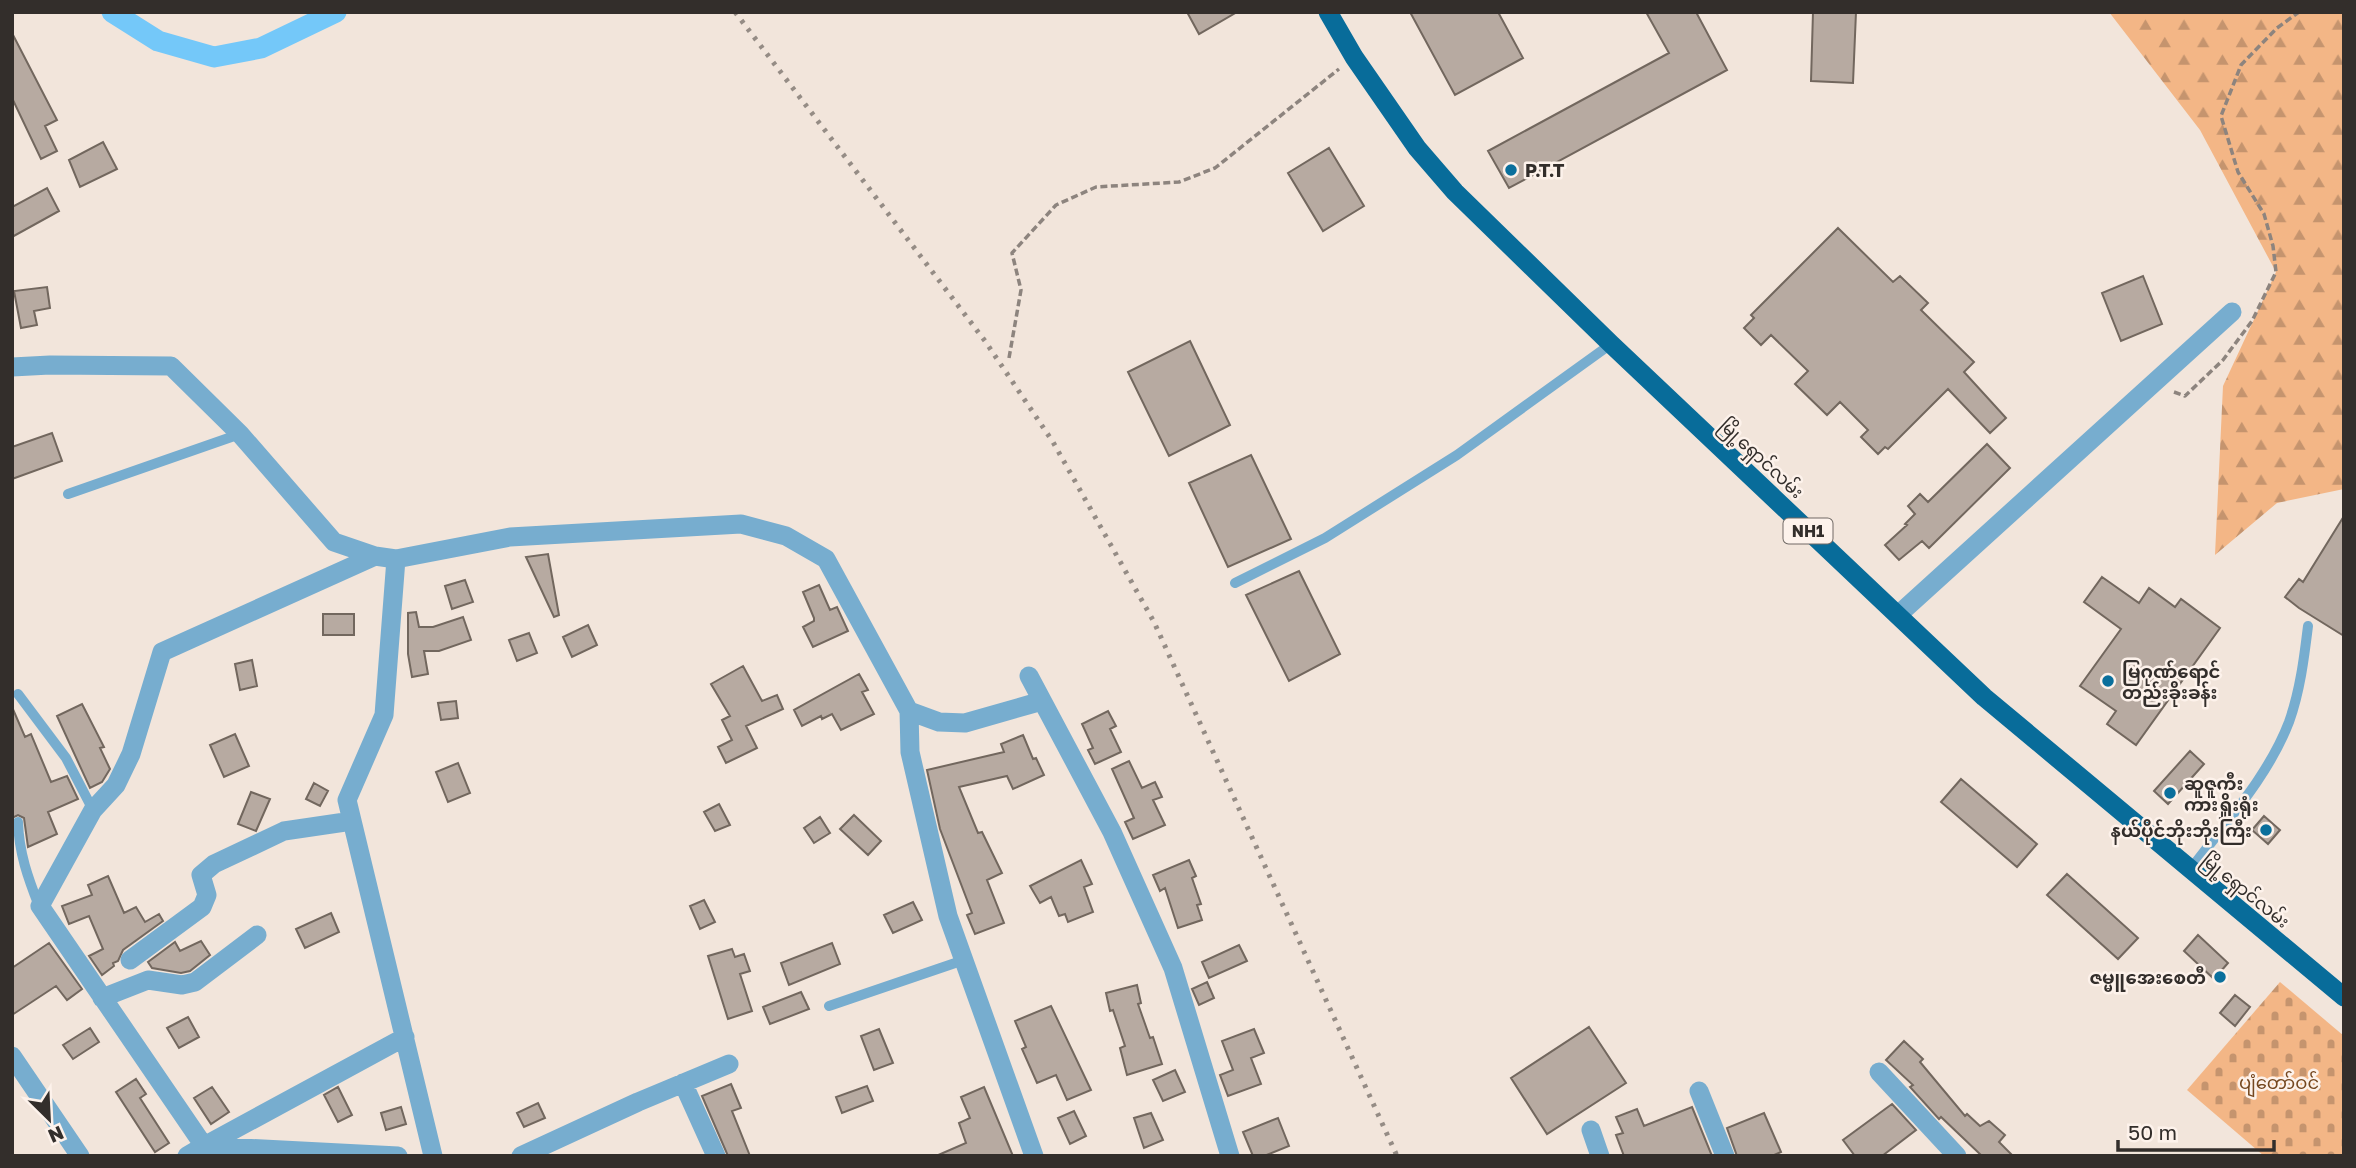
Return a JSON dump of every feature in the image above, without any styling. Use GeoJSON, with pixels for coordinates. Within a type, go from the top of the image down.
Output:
{"type":"FeatureCollection","features":[{"type":"Feature","properties":{"kind":"highway","name":"မြို့ရှောင်လမ်း"},"geometry":{"type":"LineString","coordinates":[[1328,12],[1354,57],[1417,148],[1455,192],[1611,344],[1984,697],[2344,997]]}},
{"type":"Feature","properties":{"kind":"street"},"geometry":{"type":"LineString","coordinates":[[1898,615],[2231,312]]}},
{"type":"Feature","properties":{"kind":"street"},"geometry":{"type":"LineString","coordinates":[[12,367],[171,366],[240,434],[334,542],[375,556],[396,559],[510,537],[741,524],[786,536],[826,559],[909,711],[910,752],[948,916],[1034,1156]]}},
{"type":"Feature","properties":{"kind":"street"},"geometry":{"type":"LineString","coordinates":[[196,1151],[102,998],[40,906],[93,810],[116,785],[131,754],[162,652],[375,556]]}},
{"type":"Feature","properties":{"kind":"street"},"geometry":{"type":"LineString","coordinates":[[396,559],[384,715],[347,800],[433,1156]]}},
{"type":"Feature","properties":{"kind":"street"},"geometry":{"type":"LineString","coordinates":[[1029,677],[1112,832],[1173,968],[1230,1156]]}},
{"type":"Feature","properties":{"kind":"street"},"geometry":{"type":"LineString","coordinates":[[909,711],[939,722],[965,723],[1042,701]]}},
{"type":"Feature","properties":{"kind":"street"},"geometry":{"type":"LineString","coordinates":[[130,960],[202,907],[207,895],[201,875],[214,864],[284,831],[352,821]]}},
{"type":"Feature","properties":{"kind":"street"},"geometry":{"type":"LineString","coordinates":[[102,998],[148,980],[182,985],[195,982],[257,935]]}},
{"type":"Feature","properties":{"kind":"street"},"geometry":{"type":"LineString","coordinates":[[196,1151],[405,1037]]}},
{"type":"Feature","properties":{"kind":"street"},"geometry":{"type":"LineString","coordinates":[[12,1056],[80,1156]]}},
{"type":"Feature","properties":{"kind":"street"},"geometry":{"type":"LineString","coordinates":[[521,1156],[729,1064]]}},
{"type":"Feature","properties":{"kind":"street"},"geometry":{"type":"LineString","coordinates":[[1879,1072],[1957,1156]]}},
{"type":"Feature","properties":{"kind":"street"},"geometry":{"type":"LineString","coordinates":[[683,1083],[716,1156]]}},
{"type":"Feature","properties":{"kind":"street"},"geometry":{"type":"LineString","coordinates":[[1699,1091],[1725,1156]]}},
{"type":"Feature","properties":{"kind":"street"},"geometry":{"type":"LineString","coordinates":[[1591,1130],[1600,1156]]}},
{"type":"Feature","properties":{"kind":"street"},"geometry":{"type":"LineString","coordinates":[[196,1151],[398,1156]]}},
{"type":"Feature","properties":{"kind":"lane"},"geometry":{"type":"LineString","coordinates":[[1235,583],[1325,538],[1457,455],[1611,344]]}},
{"type":"Feature","properties":{"kind":"lane"},"geometry":{"type":"LineString","coordinates":[[68,494],[240,434]]}},
{"type":"Feature","properties":{"kind":"lane"},"geometry":{"type":"LineString","coordinates":[[2190,871],[2272,758],[2289,722],[2302,674],[2308,626]]}},
{"type":"Feature","properties":{"kind":"lane"},"geometry":{"type":"LineString","coordinates":[[18,694],[66,758],[93,810]]}},
{"type":"Feature","properties":{"kind":"lane"},"geometry":{"type":"LineString","coordinates":[[18,822],[19,847],[40,906]]}},
{"type":"Feature","properties":{"kind":"lane"},"geometry":{"type":"LineString","coordinates":[[829,1006],[964,960]]}},
{"type":"Feature","properties":{"kind":"path"},"geometry":{"type":"LineString","coordinates":[[2153,384],[2185,396],[2223,360],[2252,321],[2276,272],[2273,246],[2264,214],[2238,172],[2221,116],[2241,65],[2277,27],[2300,12]]}},
{"type":"Feature","properties":{"kind":"path"},"geometry":{"type":"LineString","coordinates":[[1009,358],[1021,290],[1012,253],[1056,205],[1096,187],[1179,182],[1214,168],[1354,57]]}},
{"type":"Feature","properties":{"kind":"green space"},"geometry":{"type":"Polygon","coordinates":[[[2109,12],[2344,12],[2344,489],[2277,503],[2215,555],[2223,386],[2276,272],[2200,130],[2109,12]]]}},
{"type":"Feature","properties":{"kind":"green space","name":"ပျံတော်ဝင်"},"geometry":{"type":"Polygon","coordinates":[[[2280,982],[2344,1036],[2344,1156],[2264,1156],[2187,1090],[2280,982]]]}},
{"type":"Feature","properties":{"kind":"building"},"geometry":{"type":"Polygon","coordinates":[[[1187,12],[1237,12],[1199,34],[1187,12]]]}},
{"type":"Feature","properties":{"kind":"building"},"geometry":{"type":"Polygon","coordinates":[[[1410,12],[1498,12],[1523,58],[1455,95],[1410,12]]]}},
{"type":"Feature","properties":{"kind":"building"},"geometry":{"type":"Polygon","coordinates":[[[1646,12],[1696,12],[1727,70],[1509,188],[1488,151],[1669,53],[1646,12]]]}},
{"type":"Feature","properties":{"kind":"building"},"geometry":{"type":"Polygon","coordinates":[[[1813,12],[1856,12],[1853,83],[1811,81],[1813,12]]]}},
{"type":"Feature","properties":{"kind":"building"},"geometry":{"type":"Polygon","coordinates":[[[12,33],[57,120],[45,126],[57,151],[41,159],[12,98],[12,33]]]}},
{"type":"Feature","properties":{"kind":"building"},"geometry":{"type":"Polygon","coordinates":[[[103,142],[117,169],[80,187],[69,160],[103,142]]]}},
{"type":"Feature","properties":{"kind":"building"},"geometry":{"type":"Polygon","coordinates":[[[1329,148],[1364,206],[1323,231],[1288,173],[1329,148]]]}},
{"type":"Feature","properties":{"kind":"building"},"geometry":{"type":"Polygon","coordinates":[[[47,188],[59,211],[12,237],[12,207],[47,188]]]}},
{"type":"Feature","properties":{"kind":"building"},"geometry":{"type":"Polygon","coordinates":[[[1838,228],[1893,282],[1900,276],[1928,303],[1921,310],[1974,362],[1964,372],[2006,418],[1990,433],[1948,389],[1888,449],[1885,447],[1878,454],[1861,437],[1868,430],[1840,402],[1827,415],[1795,384],[1808,371],[1771,335],[1761,345],[1744,328],[1754,318],[1751,315],[1838,228]]]}},
{"type":"Feature","properties":{"kind":"building"},"geometry":{"type":"Polygon","coordinates":[[[2143,276],[2162,324],[2121,341],[2102,293],[2143,276]]]}},
{"type":"Feature","properties":{"kind":"building"},"geometry":{"type":"Polygon","coordinates":[[[47,287],[50,308],[34,311],[37,325],[21,328],[14,291],[47,287]]]}},
{"type":"Feature","properties":{"kind":"building"},"geometry":{"type":"Polygon","coordinates":[[[1190,341],[1230,425],[1169,456],[1128,372],[1190,341]]]}},
{"type":"Feature","properties":{"kind":"building"},"geometry":{"type":"Polygon","coordinates":[[[52,433],[62,461],[12,479],[12,447],[52,433]]]}},
{"type":"Feature","properties":{"kind":"building"},"geometry":{"type":"Polygon","coordinates":[[[1987,444],[2010,468],[1929,548],[1922,541],[1899,560],[1885,545],[1915,514],[1908,506],[1920,494],[1928,502],[1987,444]]]}},
{"type":"Feature","properties":{"kind":"building"},"geometry":{"type":"Polygon","coordinates":[[[1251,455],[1291,539],[1228,567],[1189,483],[1251,455]]]}},
{"type":"Feature","properties":{"kind":"building"},"geometry":{"type":"Polygon","coordinates":[[[2344,516],[2344,636],[2285,597],[2299,579],[2303,582],[2344,516]]]}},
{"type":"Feature","properties":{"kind":"building"},"geometry":{"type":"Polygon","coordinates":[[[548,554],[559,615],[554,617],[526,557],[548,554]]]}},
{"type":"Feature","properties":{"kind":"building"},"geometry":{"type":"Polygon","coordinates":[[[1299,571],[1340,654],[1289,681],[1246,595],[1299,571]]]}},
{"type":"Feature","properties":{"kind":"building"},"geometry":{"type":"Polygon","coordinates":[[[2102,577],[2139,603],[2149,588],[2175,607],[2181,599],[2220,628],[2136,745],[2107,724],[2116,711],[2080,686],[2121,629],[2084,602],[2102,577]]]}},
{"type":"Feature","properties":{"kind":"building"},"geometry":{"type":"Polygon","coordinates":[[[465,580],[473,602],[452,609],[445,586],[465,580]]]}},
{"type":"Feature","properties":{"kind":"building"},"geometry":{"type":"Polygon","coordinates":[[[819,585],[830,610],[837,607],[848,631],[813,647],[803,627],[814,621],[814,618],[803,592],[819,585]]]}},
{"type":"Feature","properties":{"kind":"building"},"geometry":{"type":"Polygon","coordinates":[[[416,612],[419,627],[433,627],[463,617],[471,640],[439,651],[424,651],[428,674],[412,677],[408,654],[408,613],[416,612]]]}},
{"type":"Feature","properties":{"kind":"building"},"geometry":{"type":"Polygon","coordinates":[[[323,614],[354,614],[354,635],[323,635],[323,614]]]}},
{"type":"Feature","properties":{"kind":"building"},"geometry":{"type":"Polygon","coordinates":[[[588,625],[597,645],[572,657],[563,637],[588,625]]]}},
{"type":"Feature","properties":{"kind":"building"},"geometry":{"type":"Polygon","coordinates":[[[529,633],[537,653],[517,661],[509,640],[529,633]]]}},
{"type":"Feature","properties":{"kind":"building"},"geometry":{"type":"Polygon","coordinates":[[[252,660],[257,686],[240,690],[235,664],[252,660]]]}},
{"type":"Feature","properties":{"kind":"building"},"geometry":{"type":"Polygon","coordinates":[[[743,666],[762,701],[777,695],[783,709],[746,726],[757,748],[726,763],[718,747],[732,740],[722,720],[730,716],[711,684],[743,666]]]}},
{"type":"Feature","properties":{"kind":"building"},"geometry":{"type":"Polygon","coordinates":[[[859,674],[868,690],[862,692],[874,714],[841,730],[832,714],[822,719],[821,716],[802,726],[794,710],[859,674]]]}},
{"type":"Feature","properties":{"kind":"building"},"geometry":{"type":"Polygon","coordinates":[[[456,701],[458,718],[441,720],[438,703],[456,701]]]}},
{"type":"Feature","properties":{"kind":"building"},"geometry":{"type":"Polygon","coordinates":[[[82,704],[104,747],[100,748],[110,769],[102,782],[90,788],[57,716],[82,704]]]}},
{"type":"Feature","properties":{"kind":"building"},"geometry":{"type":"Polygon","coordinates":[[[12,707],[25,737],[31,734],[51,782],[67,776],[78,799],[48,812],[57,834],[28,847],[24,818],[18,815],[12,818],[12,707]]]}},
{"type":"Feature","properties":{"kind":"building"},"geometry":{"type":"Polygon","coordinates":[[[1108,711],[1116,726],[1110,729],[1121,752],[1095,764],[1088,750],[1093,748],[1082,724],[1108,711]]]}},
{"type":"Feature","properties":{"kind":"building"},"geometry":{"type":"Polygon","coordinates":[[[235,734],[249,766],[224,777],[210,745],[235,734]]]}},
{"type":"Feature","properties":{"kind":"building"},"geometry":{"type":"Polygon","coordinates":[[[1023,735],[1033,759],[1036,758],[1044,775],[1013,789],[1007,776],[959,787],[978,833],[982,832],[1002,873],[987,880],[1004,923],[975,934],[967,915],[972,913],[940,829],[927,770],[1004,752],[1001,744],[1023,735]]]}},
{"type":"Feature","properties":{"kind":"building"},"geometry":{"type":"Polygon","coordinates":[[[2190,751],[2204,764],[2168,804],[2154,791],[2190,751]]]}},
{"type":"Feature","properties":{"kind":"building"},"geometry":{"type":"Polygon","coordinates":[[[1129,761],[1142,788],[1155,782],[1162,797],[1153,800],[1165,825],[1133,839],[1125,822],[1134,818],[1112,769],[1129,761]]]}},
{"type":"Feature","properties":{"kind":"building"},"geometry":{"type":"Polygon","coordinates":[[[458,763],[470,793],[448,802],[436,772],[458,763]]]}},
{"type":"Feature","properties":{"kind":"building"},"geometry":{"type":"Polygon","coordinates":[[[1961,779],[2037,844],[2017,867],[1941,802],[1961,779]]]}},
{"type":"Feature","properties":{"kind":"building"},"geometry":{"type":"Polygon","coordinates":[[[314,783],[328,791],[320,806],[306,799],[314,783]]]}},
{"type":"Feature","properties":{"kind":"building"},"geometry":{"type":"Polygon","coordinates":[[[251,792],[270,799],[256,831],[238,824],[251,792]]]}},
{"type":"Feature","properties":{"kind":"building"},"geometry":{"type":"Polygon","coordinates":[[[719,804],[730,825],[715,831],[704,812],[719,804]]]}},
{"type":"Feature","properties":{"kind":"building"},"geometry":{"type":"Polygon","coordinates":[[[854,815],[881,841],[868,855],[840,829],[854,815]]]}},
{"type":"Feature","properties":{"kind":"building","name":"နယ်ပိုင်ဘိုးဘိုးကြီး"},"geometry":{"type":"Polygon","coordinates":[[[2264,816],[2280,830],[2268,844],[2252,830],[2264,816]]]}},
{"type":"Feature","properties":{"kind":"building"},"geometry":{"type":"Polygon","coordinates":[[[820,817],[830,833],[814,843],[804,828],[820,817]]]}},
{"type":"Feature","properties":{"kind":"building"},"geometry":{"type":"Polygon","coordinates":[[[1081,860],[1092,884],[1084,887],[1093,912],[1068,922],[1065,914],[1059,916],[1051,897],[1040,903],[1030,886],[1081,860]]]}},
{"type":"Feature","properties":{"kind":"building"},"geometry":{"type":"Polygon","coordinates":[[[1189,860],[1196,876],[1192,878],[1201,904],[1197,905],[1202,920],[1178,928],[1165,888],[1160,891],[1153,875],[1189,860]]]}},
{"type":"Feature","properties":{"kind":"building"},"geometry":{"type":"Polygon","coordinates":[[[2067,874],[2138,938],[2118,959],[2047,895],[2067,874]]]}},
{"type":"Feature","properties":{"kind":"building"},"geometry":{"type":"Polygon","coordinates":[[[108,876],[124,913],[136,907],[145,922],[159,914],[163,921],[123,950],[118,961],[113,963],[114,966],[102,975],[89,956],[103,949],[89,916],[69,924],[62,906],[92,895],[88,885],[108,876]]]}},
{"type":"Feature","properties":{"kind":"building"},"geometry":{"type":"Polygon","coordinates":[[[704,900],[715,922],[700,929],[690,906],[704,900]]]}},
{"type":"Feature","properties":{"kind":"building"},"geometry":{"type":"Polygon","coordinates":[[[913,902],[922,920],[893,933],[884,915],[913,902]]]}},
{"type":"Feature","properties":{"kind":"building"},"geometry":{"type":"Polygon","coordinates":[[[331,913],[339,932],[305,948],[296,929],[331,913]]]}},
{"type":"Feature","properties":{"kind":"building"},"geometry":{"type":"Polygon","coordinates":[[[2198,935],[2228,963],[2214,979],[2184,951],[2198,935]]]}},
{"type":"Feature","properties":{"kind":"building"},"geometry":{"type":"Polygon","coordinates":[[[201,941],[210,955],[190,971],[181,973],[152,968],[148,962],[175,942],[180,951],[201,941]]]}},
{"type":"Feature","properties":{"kind":"building"},"geometry":{"type":"Polygon","coordinates":[[[49,943],[82,989],[67,1000],[56,986],[12,1015],[12,968],[49,943]]]}},
{"type":"Feature","properties":{"kind":"building"},"geometry":{"type":"Polygon","coordinates":[[[832,943],[840,964],[789,985],[781,963],[832,943]]]}},
{"type":"Feature","properties":{"kind":"building"},"geometry":{"type":"Polygon","coordinates":[[[1239,945],[1247,961],[1209,978],[1202,962],[1239,945]]]}},
{"type":"Feature","properties":{"kind":"building"},"geometry":{"type":"Polygon","coordinates":[[[732,949],[735,957],[744,954],[750,971],[740,974],[752,1011],[728,1019],[708,956],[732,949]]]}},
{"type":"Feature","properties":{"kind":"building"},"geometry":{"type":"Polygon","coordinates":[[[1207,982],[1214,998],[1199,1005],[1192,989],[1207,982]]]}},
{"type":"Feature","properties":{"kind":"building"},"geometry":{"type":"Polygon","coordinates":[[[1137,985],[1141,1003],[1138,1004],[1162,1064],[1127,1075],[1120,1048],[1125,1046],[1113,1010],[1110,1011],[1106,993],[1137,985]]]}},
{"type":"Feature","properties":{"kind":"building"},"geometry":{"type":"Polygon","coordinates":[[[801,992],[809,1009],[770,1024],[763,1007],[801,992]]]}},
{"type":"Feature","properties":{"kind":"building"},"geometry":{"type":"Polygon","coordinates":[[[2235,995],[2250,1007],[2235,1026],[2220,1013],[2235,995]]]}},
{"type":"Feature","properties":{"kind":"building"},"geometry":{"type":"Polygon","coordinates":[[[1051,1006],[1091,1090],[1067,1100],[1056,1075],[1037,1083],[1022,1049],[1026,1047],[1015,1021],[1051,1006]]]}},
{"type":"Feature","properties":{"kind":"building"},"geometry":{"type":"Polygon","coordinates":[[[188,1017],[199,1037],[179,1048],[167,1028],[188,1017]]]}},
{"type":"Feature","properties":{"kind":"building"},"geometry":{"type":"Polygon","coordinates":[[[1589,1027],[1626,1083],[1547,1134],[1511,1078],[1589,1027]]]}},
{"type":"Feature","properties":{"kind":"building"},"geometry":{"type":"Polygon","coordinates":[[[90,1028],[99,1042],[73,1059],[63,1045],[90,1028]]]}},
{"type":"Feature","properties":{"kind":"building"},"geometry":{"type":"Polygon","coordinates":[[[879,1029],[893,1063],[874,1070],[861,1036],[879,1029]]]}},
{"type":"Feature","properties":{"kind":"building"},"geometry":{"type":"Polygon","coordinates":[[[1254,1029],[1264,1053],[1251,1058],[1261,1084],[1228,1096],[1220,1075],[1233,1070],[1222,1041],[1254,1029]]]}},
{"type":"Feature","properties":{"kind":"building"},"geometry":{"type":"Polygon","coordinates":[[[1904,1041],[1923,1059],[1920,1062],[1965,1116],[1967,1114],[1980,1126],[1989,1121],[2005,1135],[1999,1142],[2013,1156],[1982,1156],[1941,1117],[1939,1119],[1910,1087],[1913,1085],[1886,1060],[1904,1041]]]}},
{"type":"Feature","properties":{"kind":"building"},"geometry":{"type":"Polygon","coordinates":[[[1175,1070],[1185,1092],[1163,1101],[1153,1080],[1175,1070]]]}},
{"type":"Feature","properties":{"kind":"building"},"geometry":{"type":"Polygon","coordinates":[[[136,1079],[146,1094],[140,1098],[169,1143],[155,1152],[116,1092],[136,1079]]]}},
{"type":"Feature","properties":{"kind":"building"},"geometry":{"type":"Polygon","coordinates":[[[731,1084],[741,1108],[732,1111],[750,1156],[728,1156],[702,1096],[731,1084]]]}},
{"type":"Feature","properties":{"kind":"building"},"geometry":{"type":"Polygon","coordinates":[[[867,1086],[873,1101],[842,1113],[836,1097],[867,1086]]]}},
{"type":"Feature","properties":{"kind":"building"},"geometry":{"type":"Polygon","coordinates":[[[212,1087],[229,1112],[211,1124],[194,1098],[212,1087]]]}},
{"type":"Feature","properties":{"kind":"building"},"geometry":{"type":"Polygon","coordinates":[[[338,1087],[352,1115],[338,1122],[324,1095],[338,1087]]]}},
{"type":"Feature","properties":{"kind":"building"},"geometry":{"type":"Polygon","coordinates":[[[984,1087],[1013,1156],[936,1156],[966,1143],[959,1123],[970,1118],[961,1097],[984,1087]]]}},
{"type":"Feature","properties":{"kind":"building"},"geometry":{"type":"Polygon","coordinates":[[[538,1103],[545,1118],[524,1127],[517,1113],[538,1103]]]}},
{"type":"Feature","properties":{"kind":"building"},"geometry":{"type":"Polygon","coordinates":[[[1892,1104],[1916,1130],[1882,1156],[1855,1156],[1843,1140],[1892,1104]]]}},
{"type":"Feature","properties":{"kind":"building"},"geometry":{"type":"Polygon","coordinates":[[[401,1107],[406,1124],[386,1130],[381,1113],[401,1107]]]}},
{"type":"Feature","properties":{"kind":"building"},"geometry":{"type":"Polygon","coordinates":[[[1692,1107],[1712,1156],[1624,1156],[1616,1135],[1623,1133],[1616,1117],[1637,1109],[1644,1126],[1692,1107]]]}},
{"type":"Feature","properties":{"kind":"building"},"geometry":{"type":"Polygon","coordinates":[[[1074,1111],[1086,1136],[1070,1144],[1058,1118],[1074,1111]]]}},
{"type":"Feature","properties":{"kind":"building"},"geometry":{"type":"Polygon","coordinates":[[[1151,1113],[1163,1140],[1144,1148],[1134,1118],[1151,1113]]]}},
{"type":"Feature","properties":{"kind":"building"},"geometry":{"type":"Polygon","coordinates":[[[1764,1113],[1781,1152],[1772,1156],[1737,1156],[1727,1128],[1764,1113]]]}},
{"type":"Feature","properties":{"kind":"building"},"geometry":{"type":"Polygon","coordinates":[[[1278,1118],[1289,1146],[1264,1156],[1253,1156],[1243,1132],[1278,1118]]]}},
{"type":"Feature","properties":{"kind":"waterway"},"geometry":{"type":"LineString","coordinates":[[112,12],[158,41],[214,57],[261,48],[336,12]]}},
{"type":"Feature","properties":{"kind":"railway"},"geometry":{"type":"LineString","coordinates":[[735,12],[985,341],[1053,442],[1154,622],[1397,1156]]}},
{"type":"Feature","properties":{"kind":"place","name":"P.T.T"},"geometry":{"type":"Point","coordinates":[1511,170]}},
{"type":"Feature","properties":{"kind":"place","name":"မြဂုဏ်ရောင် တည်းခိုးခန်း"},"geometry":{"type":"Point","coordinates":[2108,681]}},
{"type":"Feature","properties":{"kind":"place","name":"ဆူဇူကီး ကားရှိုးရုံး"},"geometry":{"type":"Point","coordinates":[2170,793]}},
{"type":"Feature","properties":{"kind":"place","name":"နယ်ပိုင်ဘိုးဘိုးကြီး"},"geometry":{"type":"Point","coordinates":[2266,830]}},
{"type":"Feature","properties":{"kind":"place","name":"ဇမ္မူအေးစေတီ"},"geometry":{"type":"Point","coordinates":[2220,977]}}]}
